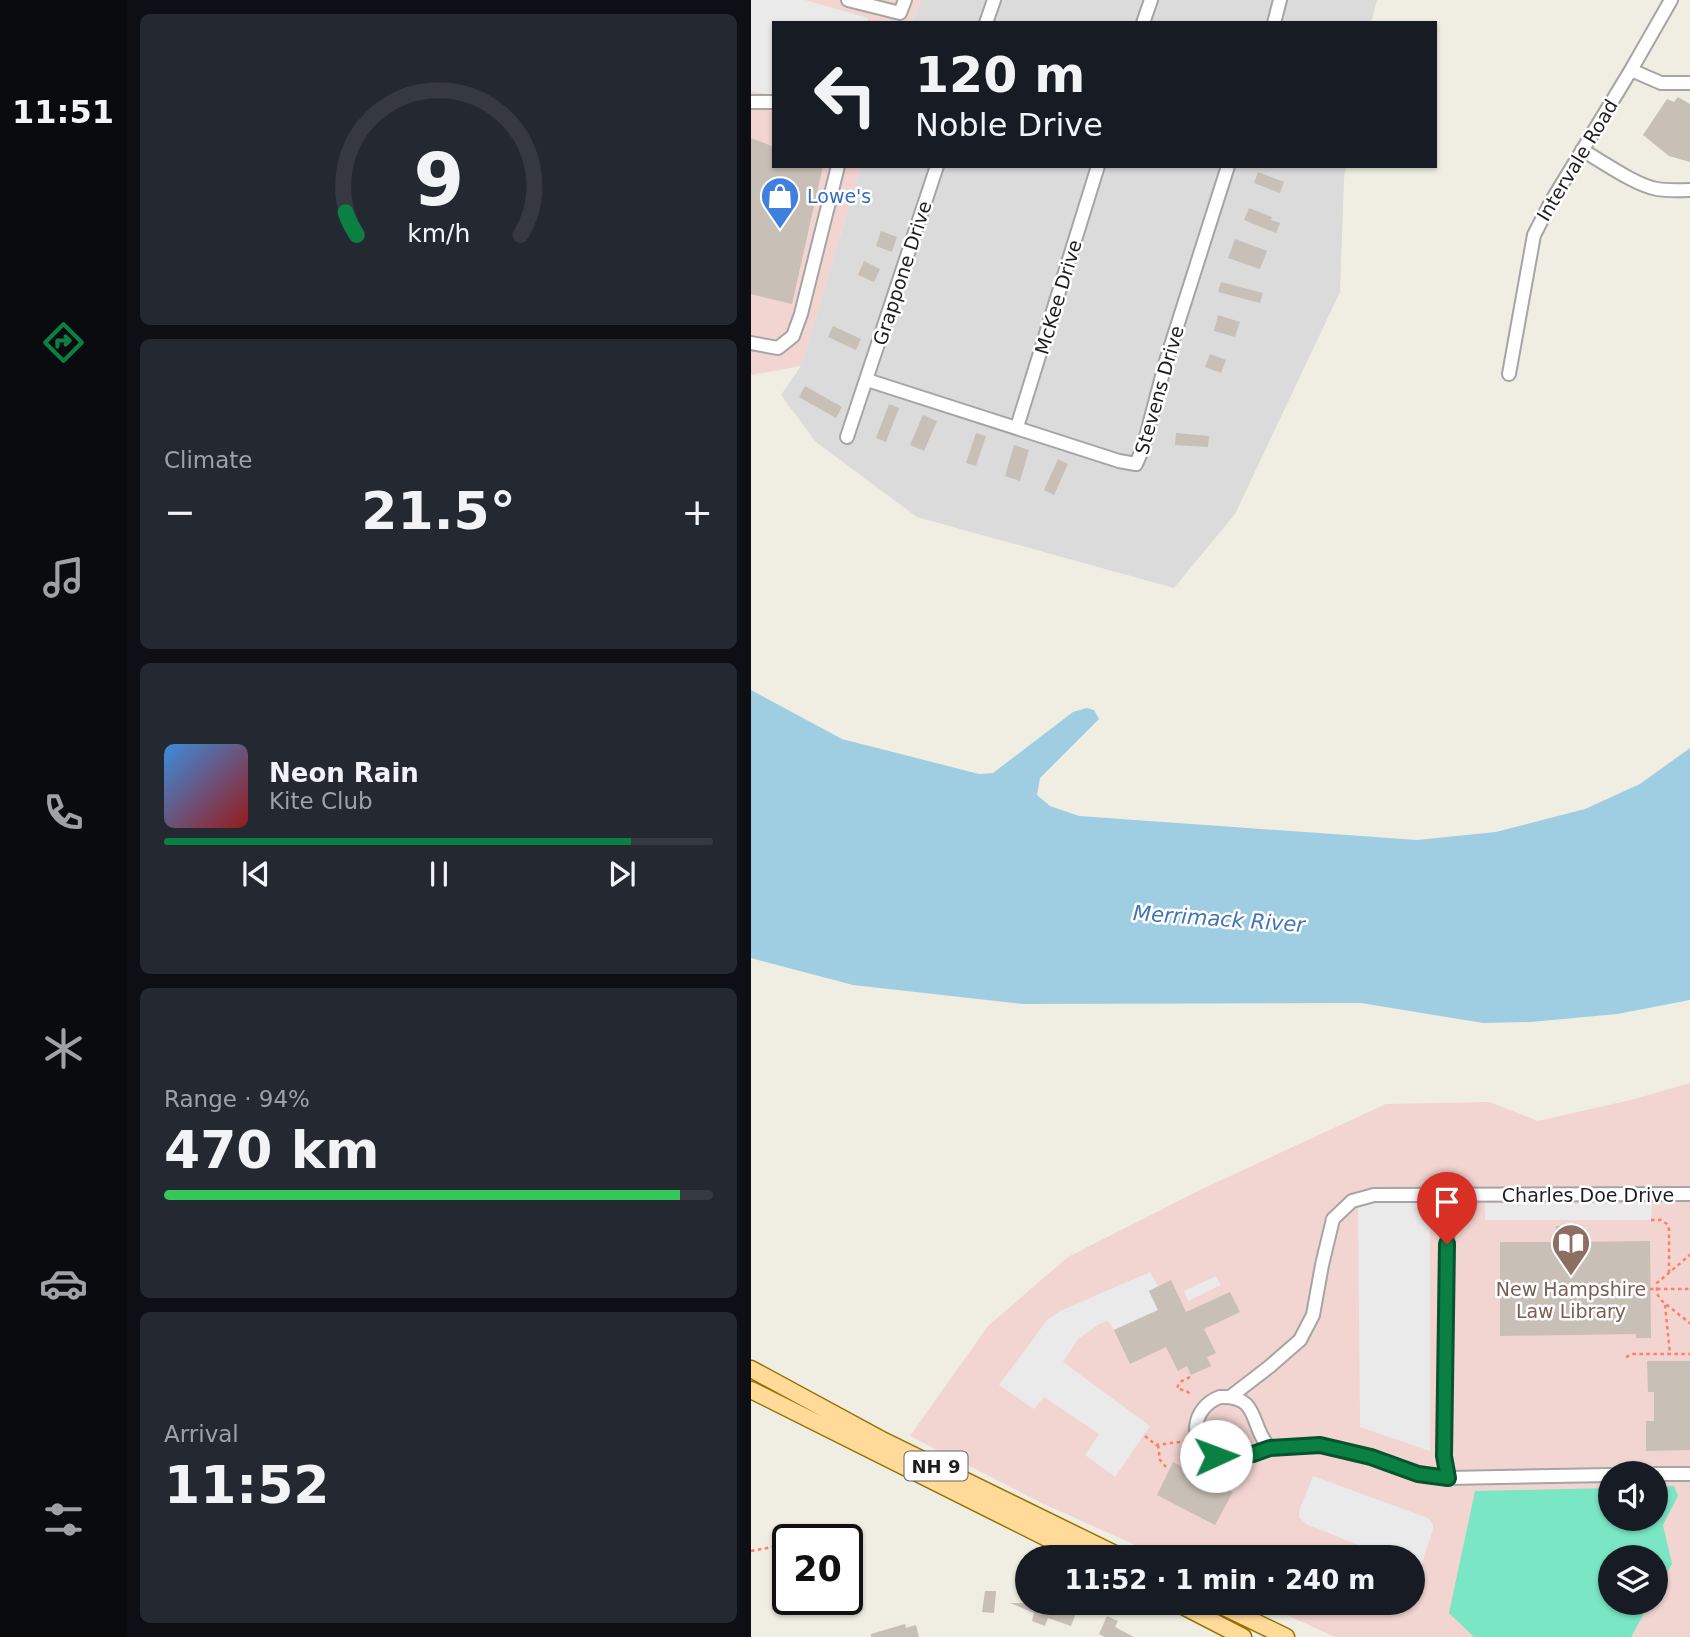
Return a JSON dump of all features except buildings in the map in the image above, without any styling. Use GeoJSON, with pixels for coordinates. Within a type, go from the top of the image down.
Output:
{"type":"FeatureCollection","features":[{"type":"Feature","properties":{"kind":"main road","name":"NH 9"},"geometry":{"type":"LineString","coordinates":[[751,1370],[884,1441],[1096,1545]]}},
{"type":"Feature","properties":{"kind":"main road","name":"NH 9"},"geometry":{"type":"LineString","coordinates":[[751,1390],[1061,1545]]}},
{"type":"Feature","properties":{"kind":"main road"},"geometry":{"type":"LineString","coordinates":[[1200,1615],[1243,1637]]}},
{"type":"Feature","properties":{"kind":"main road"},"geometry":{"type":"LineString","coordinates":[[1241,1615],[1286,1637]]}},
{"type":"Feature","properties":{"kind":"street"},"geometry":{"type":"LineString","coordinates":[[848,0],[898,18],[905,0]]}},
{"type":"Feature","properties":{"kind":"street"},"geometry":{"type":"LineString","coordinates":[[987,21],[994,0]]}},
{"type":"Feature","properties":{"kind":"street"},"geometry":{"type":"LineString","coordinates":[[1145,21],[1151,0]]}},
{"type":"Feature","properties":{"kind":"street"},"geometry":{"type":"LineString","coordinates":[[1275,21],[1281,0]]}},
{"type":"Feature","properties":{"kind":"street","name":"Intervale Road"},"geometry":{"type":"LineString","coordinates":[[1509,374],[1534,235],[1670,0]]}},
{"type":"Feature","properties":{"kind":"street"},"geometry":{"type":"LineString","coordinates":[[1631,70],[1661,83],[1690,83]]}},
{"type":"Feature","properties":{"kind":"street"},"geometry":{"type":"LineString","coordinates":[[751,102],[772,102]]}},
{"type":"Feature","properties":{"kind":"street"},"geometry":{"type":"LineString","coordinates":[[1582,150],[1654,189],[1690,190]]}},
{"type":"Feature","properties":{"kind":"street"},"geometry":{"type":"LineString","coordinates":[[751,343],[778,348],[793,336],[838,168]]}},
{"type":"Feature","properties":{"kind":"street","name":"Grappone Drive"},"geometry":{"type":"LineString","coordinates":[[847,437],[936,168]]}},
{"type":"Feature","properties":{"kind":"street","name":"McKee Drive"},"geometry":{"type":"LineString","coordinates":[[1017,427],[1098,168]]}},
{"type":"Feature","properties":{"kind":"street","name":"Stevens Drive"},"geometry":{"type":"LineString","coordinates":[[867,380],[1119,461],[1136,464],[1227,168]]}},
{"type":"Feature","properties":{"kind":"street","name":"Charles Doe Drive"},"geometry":{"type":"LineString","coordinates":[[1598,1475],[1448,1478],[1418,1474],[1371,1457],[1320,1445],[1270,1448],[1226,1458],[1207,1451],[1200,1443],[1196,1423],[1204,1406],[1220,1397],[1230,1397],[1300,1340],[1313,1315],[1333,1219],[1352,1201],[1374,1195],[1690,1194]]}},
{"type":"Feature","properties":{"kind":"street"},"geometry":{"type":"LineString","coordinates":[[1448,1195],[1444,1456],[1448,1478]]}},
{"type":"Feature","properties":{"kind":"street"},"geometry":{"type":"LineString","coordinates":[[1230,1397],[1240,1399],[1248,1406],[1254,1414],[1263,1441],[1270,1448]]}},
{"type":"Feature","properties":{"kind":"street"},"geometry":{"type":"LineString","coordinates":[[1668,1474],[1690,1474]]}},
{"type":"Feature","properties":{"kind":"path"},"geometry":{"type":"LineString","coordinates":[[1652,1220],[1661,1220],[1669,1229],[1669,1273]]}},
{"type":"Feature","properties":{"kind":"path"},"geometry":{"type":"LineString","coordinates":[[1690,1254],[1657,1283],[1657,1294],[1665,1304],[1690,1324]]}},
{"type":"Feature","properties":{"kind":"path"},"geometry":{"type":"LineString","coordinates":[[1650,1289],[1690,1289]]}},
{"type":"Feature","properties":{"kind":"path"},"geometry":{"type":"LineString","coordinates":[[1665,1304],[1670,1354]]}},
{"type":"Feature","properties":{"kind":"path"},"geometry":{"type":"LineString","coordinates":[[1625,1357],[1633,1354],[1690,1354]]}},
{"type":"Feature","properties":{"kind":"path"},"geometry":{"type":"LineString","coordinates":[[1190,1377],[1180,1382],[1177,1388],[1189,1392],[1191,1396]]}},
{"type":"Feature","properties":{"kind":"path"},"geometry":{"type":"LineString","coordinates":[[1145,1436],[1158,1445],[1193,1440]]}},
{"type":"Feature","properties":{"kind":"path"},"geometry":{"type":"LineString","coordinates":[[1158,1445],[1160,1460],[1166,1467]]}},
{"type":"Feature","properties":{"kind":"path"},"geometry":{"type":"LineString","coordinates":[[751,1551],[772,1547]]}},
{"type":"Feature","properties":{"kind":"shaded area"},"geometry":{"type":"Polygon","coordinates":[[[751,0],[921,0],[912,21],[772,21],[772,168],[860,168],[801,366],[751,375],[751,0]]]}},
{"type":"Feature","properties":{"kind":"shaded area"},"geometry":{"type":"Polygon","coordinates":[[[751,0],[805,0],[868,18],[867,21],[772,21],[772,96],[751,91],[751,0]]]}},
{"type":"Feature","properties":{"kind":"shaded area"},"geometry":{"type":"Polygon","coordinates":[[[921,0],[1377,0],[1372,21],[912,21],[921,0]]]}},
{"type":"Feature","properties":{"kind":"shaded area"},"geometry":{"type":"Polygon","coordinates":[[[860,168],[1346,168],[1340,292],[1235,514],[1174,588],[917,517],[816,442],[781,395],[801,366],[860,168]]]}},
{"type":"Feature","properties":{"kind":"shaded area"},"geometry":{"type":"Polygon","coordinates":[[[1690,1083],[1690,1637],[1335,1637],[1287,1615],[1425,1615],[1425,1545],[1135,1545],[1044,1504],[910,1436],[988,1326],[1068,1257],[1202,1189],[1386,1104],[1489,1102],[1538,1121],[1635,1099],[1690,1083]]]}},
{"type":"Feature","properties":{"kind":"shaded area"},"geometry":{"type":"Polygon","coordinates":[[[1358,1201],[1430,1203],[1430,1451],[1360,1427],[1358,1201]]]}},
{"type":"Feature","properties":{"kind":"shaded area"},"geometry":{"type":"Polygon","coordinates":[[[1485,1203],[1652,1204],[1651,1220],[1485,1220],[1485,1203]]]}},
{"type":"Feature","properties":{"kind":"shaded area"},"geometry":{"type":"Polygon","coordinates":[[[1150,1272],[1158,1286],[1149,1291],[1158,1310],[1114,1330],[1108,1321],[1099,1324],[1078,1339],[1063,1362],[1150,1426],[1115,1477],[1085,1455],[1099,1434],[1044,1397],[1034,1409],[999,1385],[1047,1320],[1060,1311],[1150,1272]]]}},
{"type":"Feature","properties":{"kind":"shaded area"},"geometry":{"type":"Polygon","coordinates":[[[1216,1276],[1221,1285],[1188,1301],[1184,1291],[1216,1276]]]}},
{"type":"Feature","properties":{"kind":"shaded area"},"geometry":{"type":"Polygon","coordinates":[[[1313,1476],[1428,1518],[1433,1529],[1425,1554],[1425,1545],[1359,1545],[1306,1524],[1299,1517],[1313,1476]]]}},
{"type":"Feature","properties":{"kind":"green space"},"geometry":{"type":"Polygon","coordinates":[[[1668,1486],[1674,1486],[1678,1496],[1668,1515],[1668,1486]]]}},
{"type":"Feature","properties":{"kind":"green space"},"geometry":{"type":"Polygon","coordinates":[[[1598,1488],[1598,1531],[1664,1531],[1668,1545],[1598,1545],[1598,1615],[1643,1615],[1631,1637],[1474,1637],[1449,1613],[1475,1491],[1598,1488]]]}},
{"type":"Feature","properties":{"kind":"green space"},"geometry":{"type":"Polygon","coordinates":[[[1668,1547],[1672,1564],[1668,1571],[1668,1547]]]}},
{"type":"Feature","properties":{"kind":"water","name":"Merrimack River"},"geometry":{"type":"Polygon","coordinates":[[[751,690],[842,739],[979,774],[993,773],[1073,712],[1087,708],[1094,710],[1099,719],[1040,778],[1037,795],[1050,806],[1079,816],[1417,840],[1496,832],[1585,809],[1640,784],[1690,748],[1690,1000],[1617,1014],[1531,1022],[1483,1023],[1361,1003],[1022,1004],[853,985],[751,958],[751,690]]]}},
{"type":"Feature","properties":{"kind":"place","name":"Lowe's"},"geometry":{"type":"Point","coordinates":[780,230]}},
{"type":"Feature","properties":{"kind":"place","name":"New Hampshire Law Library"},"geometry":{"type":"Point","coordinates":[1571,1277]}},
{"type":"Feature","properties":{"kind":"route"},"geometry":{"type":"LineString","coordinates":[[1216,1456],[1226,1458],[1270,1448],[1320,1445],[1371,1457],[1418,1474],[1448,1478],[1444,1456],[1447,1244]]}}]}
